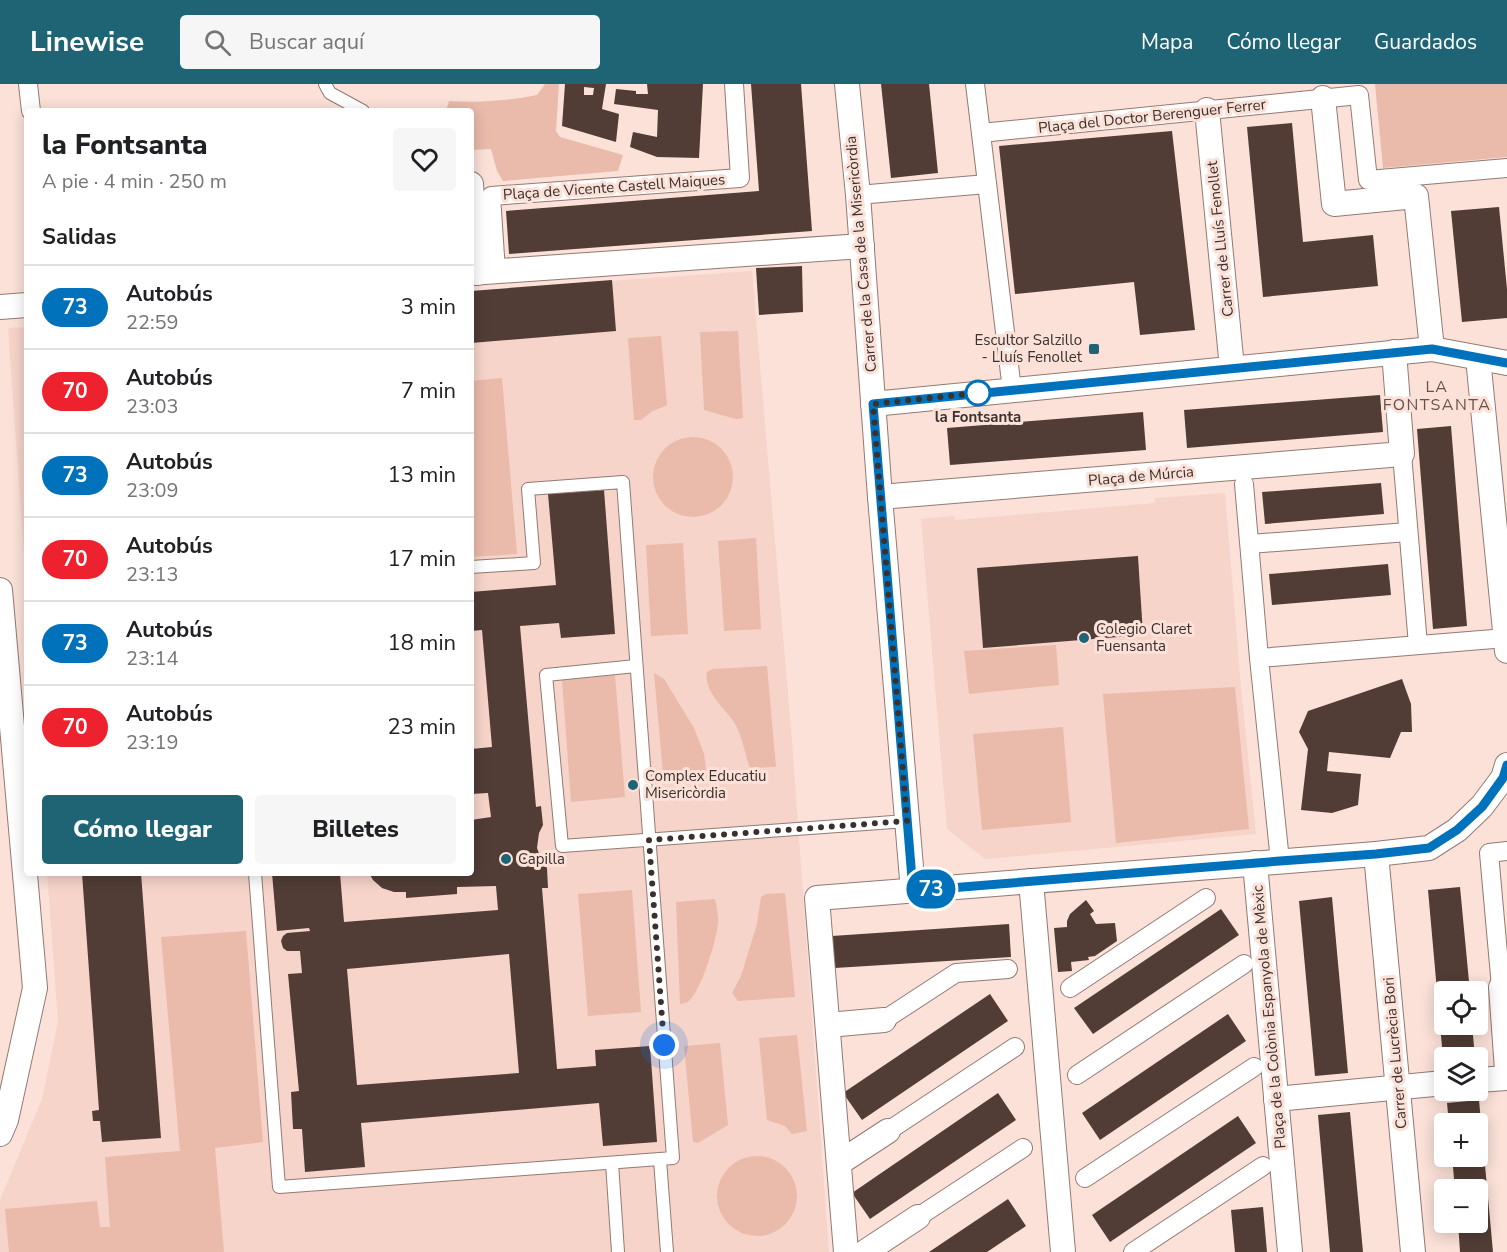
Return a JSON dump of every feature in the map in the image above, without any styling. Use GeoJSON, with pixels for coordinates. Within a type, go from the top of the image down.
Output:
{"type":"FeatureCollection","features":[{"type":"Feature","properties":{"kind":"street"},"geometry":{"type":"LineString","coordinates":[[28,84],[31,108]]}},
{"type":"Feature","properties":{"kind":"street","name":"Plaça de Vicente Castell Maiques"},"geometry":{"type":"LineString","coordinates":[[481,272],[491,196],[740,177],[734,84]]}},
{"type":"Feature","properties":{"kind":"street","name":"Carrer de la Casa de la Misericòrdia"},"geometry":{"type":"LineString","coordinates":[[847,84],[858,195],[880,497],[913,891]]}},
{"type":"Feature","properties":{"kind":"street"},"geometry":{"type":"LineString","coordinates":[[975,84],[1012,390]]}},
{"type":"Feature","properties":{"kind":"street","name":"Plaça del Doctor Berenguer Ferrer"},"geometry":{"type":"LineString","coordinates":[[981,133],[1323,98],[1359,89],[1368,180],[1507,168]]}},
{"type":"Feature","properties":{"kind":"street"},"geometry":{"type":"LineString","coordinates":[[1323,98],[1334,204],[1416,196],[1432,349]]}},
{"type":"Feature","properties":{"kind":"street","name":"Carrer de Lluís Fenollet"},"geometry":{"type":"LineString","coordinates":[[1207,111],[1232,368]]}},
{"type":"Feature","properties":{"kind":"street"},"geometry":{"type":"LineString","coordinates":[[858,195],[987,184]]}},
{"type":"Feature","properties":{"kind":"street"},"geometry":{"type":"LineString","coordinates":[[474,210],[481,272],[862,246]]}},
{"type":"Feature","properties":{"kind":"street"},"geometry":{"type":"LineString","coordinates":[[0,307],[24,305]]}},
{"type":"Feature","properties":{"kind":"street"},"geometry":{"type":"LineString","coordinates":[[873,404],[1432,349],[1507,363]]}},
{"type":"Feature","properties":{"kind":"street"},"geometry":{"type":"LineString","coordinates":[[1394,352],[1418,645]]}},
{"type":"Feature","properties":{"kind":"street"},"geometry":{"type":"LineString","coordinates":[[1259,658],[1418,645],[1507,645],[1478,358]]}},
{"type":"Feature","properties":{"kind":"street","name":"Plaça de Múrcia"},"geometry":{"type":"LineString","coordinates":[[880,497],[1402,454]]}},
{"type":"Feature","properties":{"kind":"street"},"geometry":{"type":"LineString","coordinates":[[1244,484],[1280,861]]}},
{"type":"Feature","properties":{"kind":"street"},"geometry":{"type":"LineString","coordinates":[[1250,544],[1408,532]]}},
{"type":"Feature","properties":{"kind":"street"},"geometry":{"type":"LineString","coordinates":[[0,590],[24,863]]}},
{"type":"Feature","properties":{"kind":"street"},"geometry":{"type":"LineString","coordinates":[[1255,863],[1429,848],[1457,830],[1482,807],[1503,778],[1507,765]]}},
{"type":"Feature","properties":{"kind":"street"},"geometry":{"type":"LineString","coordinates":[[1498,852],[1502,950],[1501,987],[1506,1056]]}},
{"type":"Feature","properties":{"kind":"street","name":"Carrer de Lucrècia Bori"},"geometry":{"type":"LineString","coordinates":[[1376,854],[1413,1252]]}},
{"type":"Feature","properties":{"kind":"street","name":"Plaça de la Colònia Espanyola de Mèxic"},"geometry":{"type":"LineString","coordinates":[[846,1252],[817,898],[1255,863],[1290,1252]]}},
{"type":"Feature","properties":{"kind":"street"},"geometry":{"type":"LineString","coordinates":[[0,1134],[6,1120],[35,988],[25,876]]}},
{"type":"Feature","properties":{"kind":"street"},"geometry":{"type":"LineString","coordinates":[[1031,881],[1063,1252]]}},
{"type":"Feature","properties":{"kind":"street"},"geometry":{"type":"LineString","coordinates":[[1070,988],[1206,898]]}},
{"type":"Feature","properties":{"kind":"street","name":"Plaça de la Colònia Espanyola de Mèxic"},"geometry":{"type":"LineString","coordinates":[[1077,1075],[1244,964]]}},
{"type":"Feature","properties":{"kind":"street"},"geometry":{"type":"LineString","coordinates":[[828,1025],[884,1020],[956,973],[1008,969]]}},
{"type":"Feature","properties":{"kind":"street"},"geometry":{"type":"LineString","coordinates":[[839,1163],[1015,1047]]}},
{"type":"Feature","properties":{"kind":"street","name":"Plaça de la Colònia Espanyola de Mèxic"},"geometry":{"type":"LineString","coordinates":[[1085,1178],[1254,1067]]}},
{"type":"Feature","properties":{"kind":"street"},"geometry":{"type":"LineString","coordinates":[[1488,1079],[1507,1078]]}},
{"type":"Feature","properties":{"kind":"street"},"geometry":{"type":"LineString","coordinates":[[1276,1099],[1434,1084]]}},
{"type":"Feature","properties":{"kind":"street"},"geometry":{"type":"LineString","coordinates":[[866,1252],[1023,1148]]}},
{"type":"Feature","properties":{"kind":"street","name":"Plaça de la Colònia Espanyola de Mèxic"},"geometry":{"type":"LineString","coordinates":[[1133,1252],[1263,1166]]}},
{"type":"Feature","properties":{"kind":"lane"},"geometry":{"type":"LineString","coordinates":[[325,84],[330,93],[358,108]]}},
{"type":"Feature","properties":{"kind":"lane"},"geometry":{"type":"LineString","coordinates":[[255,876],[279,1187],[673,1158],[623,482],[528,489],[534,563],[474,567]]}},
{"type":"Feature","properties":{"kind":"lane"},"geometry":{"type":"LineString","coordinates":[[636,666],[546,675],[562,846],[907,821]]}},
{"type":"Feature","properties":{"kind":"lane"},"geometry":{"type":"LineString","coordinates":[[660,1160],[667,1252]]}},
{"type":"Feature","properties":{"kind":"lane"},"geometry":{"type":"LineString","coordinates":[[612,1163],[618,1252]]}},
{"type":"Feature","properties":{"kind":"shaded area"},"geometry":{"type":"Polygon","coordinates":[[[545,84],[559,84],[556,131],[560,137],[623,155],[618,171],[503,181],[497,171],[491,149],[474,150],[474,108],[447,108],[449,101],[482,102],[537,95],[545,84]]]}},
{"type":"Feature","properties":{"kind":"shaded area"},"geometry":{"type":"Polygon","coordinates":[[[1375,84],[1507,84],[1507,157],[1383,168],[1375,84]]]}},
{"type":"Feature","properties":{"kind":"shaded area","name":"Complex Educatiu Misericòrdia"},"geometry":{"type":"Polygon","coordinates":[[[752,271],[792,741],[829,1252],[0,1252],[0,1200],[42,1099],[58,1022],[47,876],[474,876],[474,291],[752,271]]]}},
{"type":"Feature","properties":{"kind":"shaded area"},"geometry":{"type":"Polygon","coordinates":[[[24,327],[24,555],[8,328],[24,327]]]}},
{"type":"Feature","properties":{"kind":"shaded area"},"geometry":{"type":"Polygon","coordinates":[[[738,331],[743,418],[736,419],[704,410],[700,332],[738,331]]]}},
{"type":"Feature","properties":{"kind":"shaded area"},"geometry":{"type":"Polygon","coordinates":[[[661,336],[667,405],[651,412],[641,420],[634,420],[628,338],[661,336]]]}},
{"type":"Feature","properties":{"kind":"shaded area"},"geometry":{"type":"Polygon","coordinates":[[[502,378],[517,554],[474,557],[474,381],[502,378]]]}},
{"type":"Feature","properties":{"kind":"shaded area"},"geometry":{"type":"Polygon","coordinates":[[[693,437],[708,440],[721,449],[730,462],[733,477],[730,492],[721,505],[708,514],[693,517],[678,514],[665,505],[656,492],[653,477],[656,462],[665,449],[678,440],[693,437]]]}},
{"type":"Feature","properties":{"kind":"shaded area","name":"Colegio Claret Fuensanta"},"geometry":{"type":"Polygon","coordinates":[[[1225,493],[1256,834],[985,859],[947,829],[921,519],[954,516],[955,520],[1155,503],[1155,498],[1225,493]]]}},
{"type":"Feature","properties":{"kind":"shaded area"},"geometry":{"type":"Polygon","coordinates":[[[756,538],[761,629],[724,631],[718,541],[756,538]]]}},
{"type":"Feature","properties":{"kind":"shaded area"},"geometry":{"type":"Polygon","coordinates":[[[683,543],[688,634],[651,636],[646,545],[683,543]]]}},
{"type":"Feature","properties":{"kind":"shaded area"},"geometry":{"type":"Polygon","coordinates":[[[1056,645],[1059,685],[969,694],[964,651],[1056,645]]]}},
{"type":"Feature","properties":{"kind":"shaded area"},"geometry":{"type":"Polygon","coordinates":[[[767,666],[776,767],[750,768],[737,727],[711,692],[707,672],[713,669],[767,666]]]}},
{"type":"Feature","properties":{"kind":"shaded area"},"geometry":{"type":"Polygon","coordinates":[[[654,673],[664,679],[694,728],[704,754],[707,776],[663,774],[654,673]]]}},
{"type":"Feature","properties":{"kind":"shaded area"},"geometry":{"type":"Polygon","coordinates":[[[615,675],[625,797],[571,802],[562,680],[615,675]]]}},
{"type":"Feature","properties":{"kind":"shaded area"},"geometry":{"type":"Polygon","coordinates":[[[1235,687],[1249,829],[1116,843],[1103,694],[1235,687]]]}},
{"type":"Feature","properties":{"kind":"shaded area"},"geometry":{"type":"Polygon","coordinates":[[[1063,727],[1071,822],[982,830],[973,734],[1063,727]]]}},
{"type":"Feature","properties":{"kind":"shaded area"},"geometry":{"type":"Polygon","coordinates":[[[632,890],[641,1012],[588,1016],[578,894],[632,890]]]}},
{"type":"Feature","properties":{"kind":"shaded area"},"geometry":{"type":"Polygon","coordinates":[[[785,893],[795,997],[738,1001],[732,993],[741,976],[757,924],[761,897],[766,894],[785,893]]]}},
{"type":"Feature","properties":{"kind":"shaded area"},"geometry":{"type":"Polygon","coordinates":[[[715,899],[718,922],[708,964],[694,995],[688,1002],[680,1004],[676,902],[715,899]]]}},
{"type":"Feature","properties":{"kind":"shaded area"},"geometry":{"type":"Polygon","coordinates":[[[246,931],[263,1142],[215,1148],[224,1252],[9,1252],[5,1209],[97,1201],[100,1227],[110,1227],[105,1157],[180,1151],[161,937],[246,931]]]}},
{"type":"Feature","properties":{"kind":"shaded area"},"geometry":{"type":"Polygon","coordinates":[[[797,1035],[807,1131],[792,1134],[785,1126],[767,1120],[759,1038],[797,1035]]]}},
{"type":"Feature","properties":{"kind":"shaded area"},"geometry":{"type":"Polygon","coordinates":[[[720,1043],[728,1125],[698,1143],[693,1142],[684,1046],[720,1043]]]}},
{"type":"Feature","properties":{"kind":"shaded area"},"geometry":{"type":"Polygon","coordinates":[[[757,1156],[772,1159],[785,1168],[794,1181],[797,1196],[794,1211],[785,1224],[772,1233],[757,1236],[742,1233],[729,1224],[720,1211],[717,1196],[720,1181],[729,1168],[742,1159],[757,1156]]]}},
{"type":"Feature","properties":{"kind":"building"},"geometry":{"type":"Polygon","coordinates":[[[565,84],[606,84],[602,109],[619,114],[616,142],[562,126],[565,84]],[[584,87],[584,95],[593,95],[594,88],[584,87]]]}},
{"type":"Feature","properties":{"kind":"building"},"geometry":{"type":"Polygon","coordinates":[[[647,84],[703,84],[699,158],[657,157],[630,147],[633,132],[657,137],[658,110],[614,104],[616,89],[636,91],[636,94],[648,94],[647,84]]]}},
{"type":"Feature","properties":{"kind":"building"},"geometry":{"type":"Polygon","coordinates":[[[751,84],[801,84],[812,231],[509,254],[506,211],[759,191],[751,84]]]}},
{"type":"Feature","properties":{"kind":"building"},"geometry":{"type":"Polygon","coordinates":[[[881,84],[929,84],[938,173],[891,178],[881,84]]]}},
{"type":"Feature","properties":{"kind":"building"},"geometry":{"type":"Polygon","coordinates":[[[1292,123],[1303,242],[1373,235],[1378,286],[1263,297],[1247,127],[1292,123]]]}},
{"type":"Feature","properties":{"kind":"building"},"geometry":{"type":"Polygon","coordinates":[[[1172,131],[1195,330],[1140,335],[1134,282],[1015,294],[999,146],[1172,131]]]}},
{"type":"Feature","properties":{"kind":"building"},"geometry":{"type":"Polygon","coordinates":[[[1499,207],[1507,289],[1507,318],[1462,322],[1451,211],[1499,207]]]}},
{"type":"Feature","properties":{"kind":"building"},"geometry":{"type":"Polygon","coordinates":[[[802,266],[803,312],[759,315],[756,268],[802,266]]]}},
{"type":"Feature","properties":{"kind":"building"},"geometry":{"type":"Polygon","coordinates":[[[612,280],[616,331],[474,343],[474,291],[612,280]]]}},
{"type":"Feature","properties":{"kind":"building"},"geometry":{"type":"Polygon","coordinates":[[[1380,395],[1383,432],[1187,448],[1184,410],[1380,395]]]}},
{"type":"Feature","properties":{"kind":"building"},"geometry":{"type":"Polygon","coordinates":[[[1143,412],[1146,450],[950,465],[947,428],[1143,412]]]}},
{"type":"Feature","properties":{"kind":"building"},"geometry":{"type":"Polygon","coordinates":[[[1451,426],[1467,626],[1433,629],[1417,429],[1451,426]]]}},
{"type":"Feature","properties":{"kind":"building"},"geometry":{"type":"Polygon","coordinates":[[[1381,483],[1384,514],[1265,524],[1262,492],[1381,483]]]}},
{"type":"Feature","properties":{"kind":"building"},"geometry":{"type":"Polygon","coordinates":[[[604,490],[615,634],[561,638],[559,623],[520,626],[536,807],[541,806],[543,825],[539,833],[537,848],[547,868],[548,888],[542,888],[557,1069],[596,1066],[595,1050],[650,1046],[657,1142],[603,1146],[599,1103],[361,1123],[365,1167],[305,1172],[302,1129],[293,1129],[291,1092],[299,1091],[288,974],[302,973],[300,951],[287,951],[283,948],[281,941],[287,933],[310,931],[309,928],[277,931],[272,876],[340,876],[344,922],[498,910],[496,886],[457,887],[457,894],[406,898],[406,892],[394,892],[382,888],[371,876],[474,876],[474,820],[491,817],[488,793],[474,794],[474,749],[492,747],[482,630],[474,631],[474,592],[556,585],[548,494],[604,490]],[[509,954],[347,969],[357,1085],[519,1073],[509,954]]]}},
{"type":"Feature","properties":{"kind":"building"},"geometry":{"type":"Polygon","coordinates":[[[1138,556],[1143,635],[983,648],[977,568],[1138,556]]]}},
{"type":"Feature","properties":{"kind":"building"},"geometry":{"type":"Polygon","coordinates":[[[1388,564],[1391,595],[1272,605],[1269,574],[1388,564]]]}},
{"type":"Feature","properties":{"kind":"building"},"geometry":{"type":"Polygon","coordinates":[[[1402,679],[1411,704],[1412,732],[1401,732],[1390,758],[1329,752],[1327,771],[1361,774],[1358,805],[1332,813],[1301,810],[1308,749],[1299,732],[1308,711],[1402,679]]]}},
{"type":"Feature","properties":{"kind":"building"},"geometry":{"type":"Polygon","coordinates":[[[82,876],[141,876],[161,1138],[102,1142],[100,1121],[93,1121],[92,1111],[99,1110],[82,876]]]}},
{"type":"Feature","properties":{"kind":"building"},"geometry":{"type":"Polygon","coordinates":[[[1460,887],[1469,981],[1436,981],[1428,890],[1460,887]]]}},
{"type":"Feature","properties":{"kind":"building"},"geometry":{"type":"Polygon","coordinates":[[[1332,897],[1348,1073],[1315,1076],[1299,901],[1332,897]]]}},
{"type":"Feature","properties":{"kind":"building"},"geometry":{"type":"Polygon","coordinates":[[[1086,900],[1094,911],[1090,914],[1096,924],[1115,923],[1117,941],[1095,956],[1088,957],[1089,960],[1071,962],[1072,971],[1058,972],[1054,928],[1067,927],[1070,914],[1086,900]]]}},
{"type":"Feature","properties":{"kind":"building"},"geometry":{"type":"Polygon","coordinates":[[[1221,909],[1239,935],[1093,1034],[1074,1008],[1221,909]]]}},
{"type":"Feature","properties":{"kind":"building"},"geometry":{"type":"Polygon","coordinates":[[[1009,924],[1011,957],[835,968],[832,936],[1009,924]]]}},
{"type":"Feature","properties":{"kind":"building"},"geometry":{"type":"Polygon","coordinates":[[[990,994],[1008,1021],[862,1120],[843,1093],[990,994]]]}},
{"type":"Feature","properties":{"kind":"building"},"geometry":{"type":"Polygon","coordinates":[[[1228,1014],[1246,1041],[1100,1140],[1082,1113],[1228,1014]]]}},
{"type":"Feature","properties":{"kind":"building"},"geometry":{"type":"Polygon","coordinates":[[[1441,1035],[1473,1035],[1474,1047],[1442,1047],[1441,1035]]]}},
{"type":"Feature","properties":{"kind":"building"},"geometry":{"type":"Polygon","coordinates":[[[998,1093],[1016,1120],[870,1219],[852,1193],[998,1093]]]}},
{"type":"Feature","properties":{"kind":"building"},"geometry":{"type":"Polygon","coordinates":[[[1479,1101],[1480,1113],[1448,1113],[1447,1103],[1479,1101]]]}},
{"type":"Feature","properties":{"kind":"building"},"geometry":{"type":"Polygon","coordinates":[[[1350,1112],[1363,1252],[1330,1252],[1318,1115],[1350,1112]]]}},
{"type":"Feature","properties":{"kind":"building"},"geometry":{"type":"Polygon","coordinates":[[[1238,1116],[1256,1143],[1110,1242],[1092,1215],[1238,1116]]]}},
{"type":"Feature","properties":{"kind":"building"},"geometry":{"type":"Polygon","coordinates":[[[1453,1167],[1485,1167],[1486,1179],[1454,1179],[1453,1167]]]}},
{"type":"Feature","properties":{"kind":"building"},"geometry":{"type":"Polygon","coordinates":[[[1488,1198],[1493,1252],[1460,1252],[1459,1233],[1488,1233],[1488,1198]]]}},
{"type":"Feature","properties":{"kind":"building"},"geometry":{"type":"Polygon","coordinates":[[[1008,1199],[1026,1226],[987,1252],[929,1252],[1008,1199]]]}},
{"type":"Feature","properties":{"kind":"building"},"geometry":{"type":"Polygon","coordinates":[[[1263,1207],[1267,1252],[1235,1252],[1231,1210],[1263,1207]]]}},
{"type":"Feature","properties":{"kind":"bus line","name":"73"},"geometry":{"type":"LineString","coordinates":[[1507,363],[1432,349],[873,404],[913,891],[1429,848],[1457,830],[1482,807],[1503,778],[1507,765]]}},
{"type":"Feature","properties":{"kind":"place","name":"Escultor Salzillo - Lluís Fenollet"},"geometry":{"type":"Point","coordinates":[1094,349]}},
{"type":"Feature","properties":{"kind":"place","name":"la Fontsanta"},"geometry":{"type":"Point","coordinates":[978,393]}},
{"type":"Feature","properties":{"kind":"place","name":"Colegio Claret Fuensanta"},"geometry":{"type":"Point","coordinates":[1084,638]}},
{"type":"Feature","properties":{"kind":"place","name":"Complex Educatiu Misericòrdia"},"geometry":{"type":"Point","coordinates":[633,785]}},
{"type":"Feature","properties":{"kind":"place","name":"Capilla"},"geometry":{"type":"Point","coordinates":[506,859]}},
{"type":"Feature","properties":{"kind":"district","name":"LA FONTSANTA"},"geometry":{"type":"Point","coordinates":[1437,395]}},
{"type":"Feature","properties":{"kind":"route"},"geometry":{"type":"LineString","coordinates":[[664,1045],[649,840],[907,821],[873,404],[978,393]]}}]}
